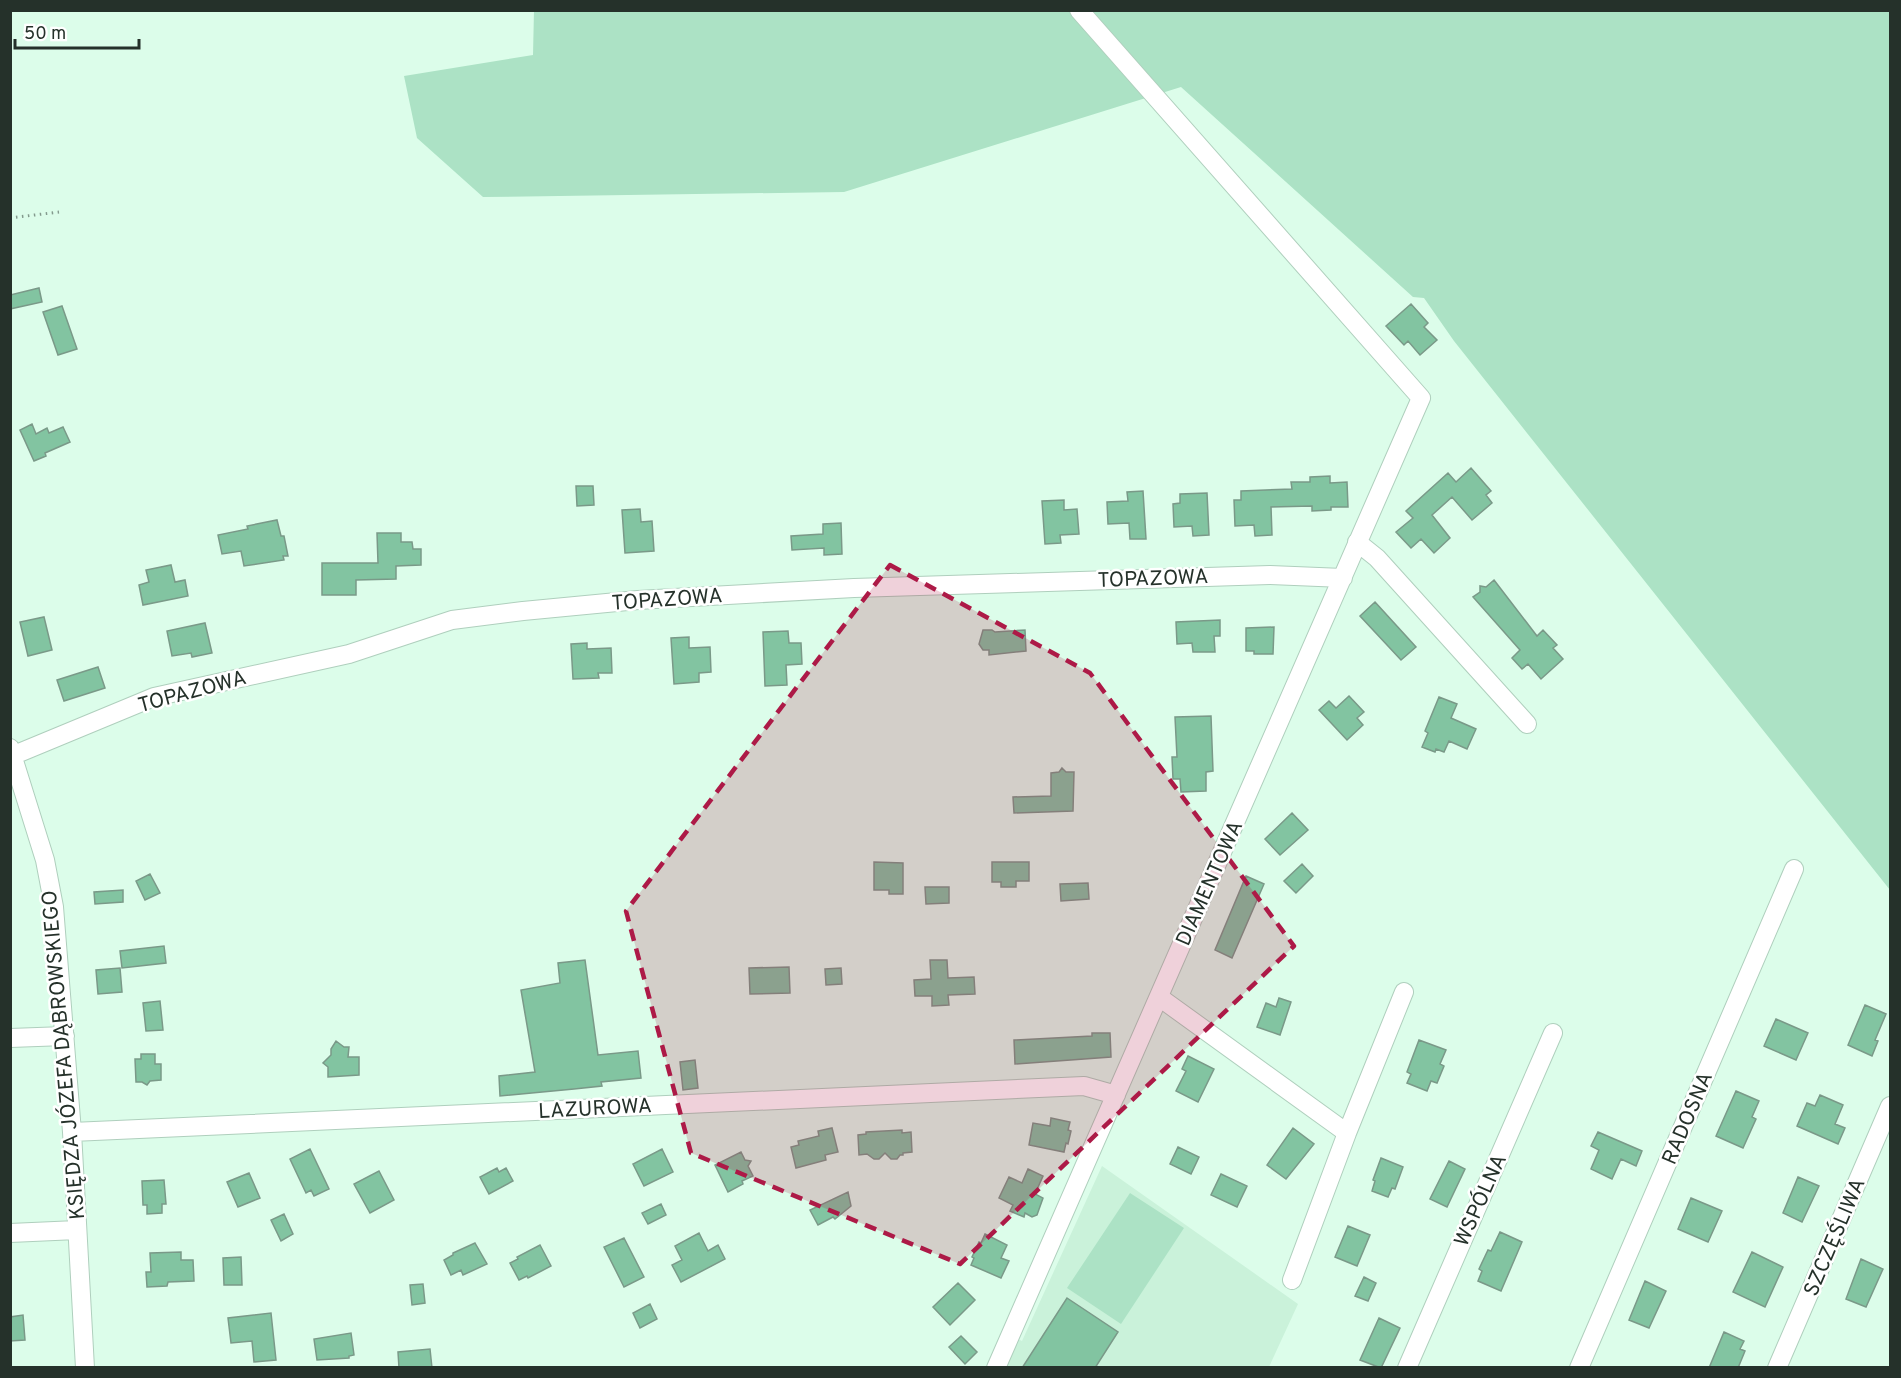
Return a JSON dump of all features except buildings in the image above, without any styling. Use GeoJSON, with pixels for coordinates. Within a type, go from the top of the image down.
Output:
{"type":"FeatureCollection","features":[{"type":"Feature","properties":{"kind":"street","name":"DIAMENTOWA"},"geometry":{"type":"LineString","coordinates":[[996,1368],[1421,398],[1079,10]]}},
{"type":"Feature","properties":{"kind":"street"},"geometry":{"type":"LineString","coordinates":[[1357,542],[1377,558],[1527,724]]}},
{"type":"Feature","properties":{"kind":"street","name":"TOPAZOWA"},"geometry":{"type":"LineString","coordinates":[[12,751],[154,697],[349,654],[452,620],[638,600],[854,588],[1270,574],[1343,578]]}},
{"type":"Feature","properties":{"kind":"street","name":"KSIĘDZA JÓZEFA DĄBROWSKIEGO"},"geometry":{"type":"LineString","coordinates":[[12,751],[45,860],[54,907],[72,1132],[85,1368]]}},
{"type":"Feature","properties":{"kind":"street","name":"RADOSNA"},"geometry":{"type":"LineString","coordinates":[[1579,1368],[1794,868]]}},
{"type":"Feature","properties":{"kind":"street"},"geometry":{"type":"LineString","coordinates":[[1292,1280],[1347,1133],[1404,992]]}},
{"type":"Feature","properties":{"kind":"street"},"geometry":{"type":"LineString","coordinates":[[1159,997],[1347,1133]]}},
{"type":"Feature","properties":{"kind":"street","name":"WSPÓLNA"},"geometry":{"type":"LineString","coordinates":[[1407,1368],[1553,1033]]}},
{"type":"Feature","properties":{"kind":"street"},"geometry":{"type":"LineString","coordinates":[[10,1038],[65,1036]]}},
{"type":"Feature","properties":{"kind":"street","name":"LAZUROWA"},"geometry":{"type":"LineString","coordinates":[[72,1132],[1084,1086],[1116,1095]]}},
{"type":"Feature","properties":{"kind":"street","name":"SZCZĘŚLIWA"},"geometry":{"type":"LineString","coordinates":[[1777,1368],[1890,1106]]}},
{"type":"Feature","properties":{"kind":"street"},"geometry":{"type":"LineString","coordinates":[[10,1233],[78,1230]]}},
{"type":"Feature","properties":{"kind":"path"},"geometry":{"type":"LineString","coordinates":[[10,218],[59,212]]}},
{"type":"Feature","properties":{"kind":"highlighted area"},"geometry":{"type":"Polygon","coordinates":[[[890,565],[1090,673],[1294,946],[960,1264],[691,1153],[626,911],[890,565]]]}},
{"type":"Feature","properties":{"kind":"shaded area"},"geometry":{"type":"Polygon","coordinates":[[[534,10],[1890,11],[1890,890],[1454,341],[1424,298],[1413,297],[1181,87],[844,192],[483,197],[417,138],[404,76],[533,55],[534,10]]]}},
{"type":"Feature","properties":{"kind":"shaded area"},"geometry":{"type":"Polygon","coordinates":[[[1102,1166],[1298,1304],[1269,1367],[1005,1368],[1018,1339],[1022,1341],[1102,1166]]]}},
{"type":"Feature","properties":{"kind":"shaded area"},"geometry":{"type":"Polygon","coordinates":[[[1130,1193],[1184,1228],[1121,1324],[1067,1288],[1130,1193]]]}}]}
